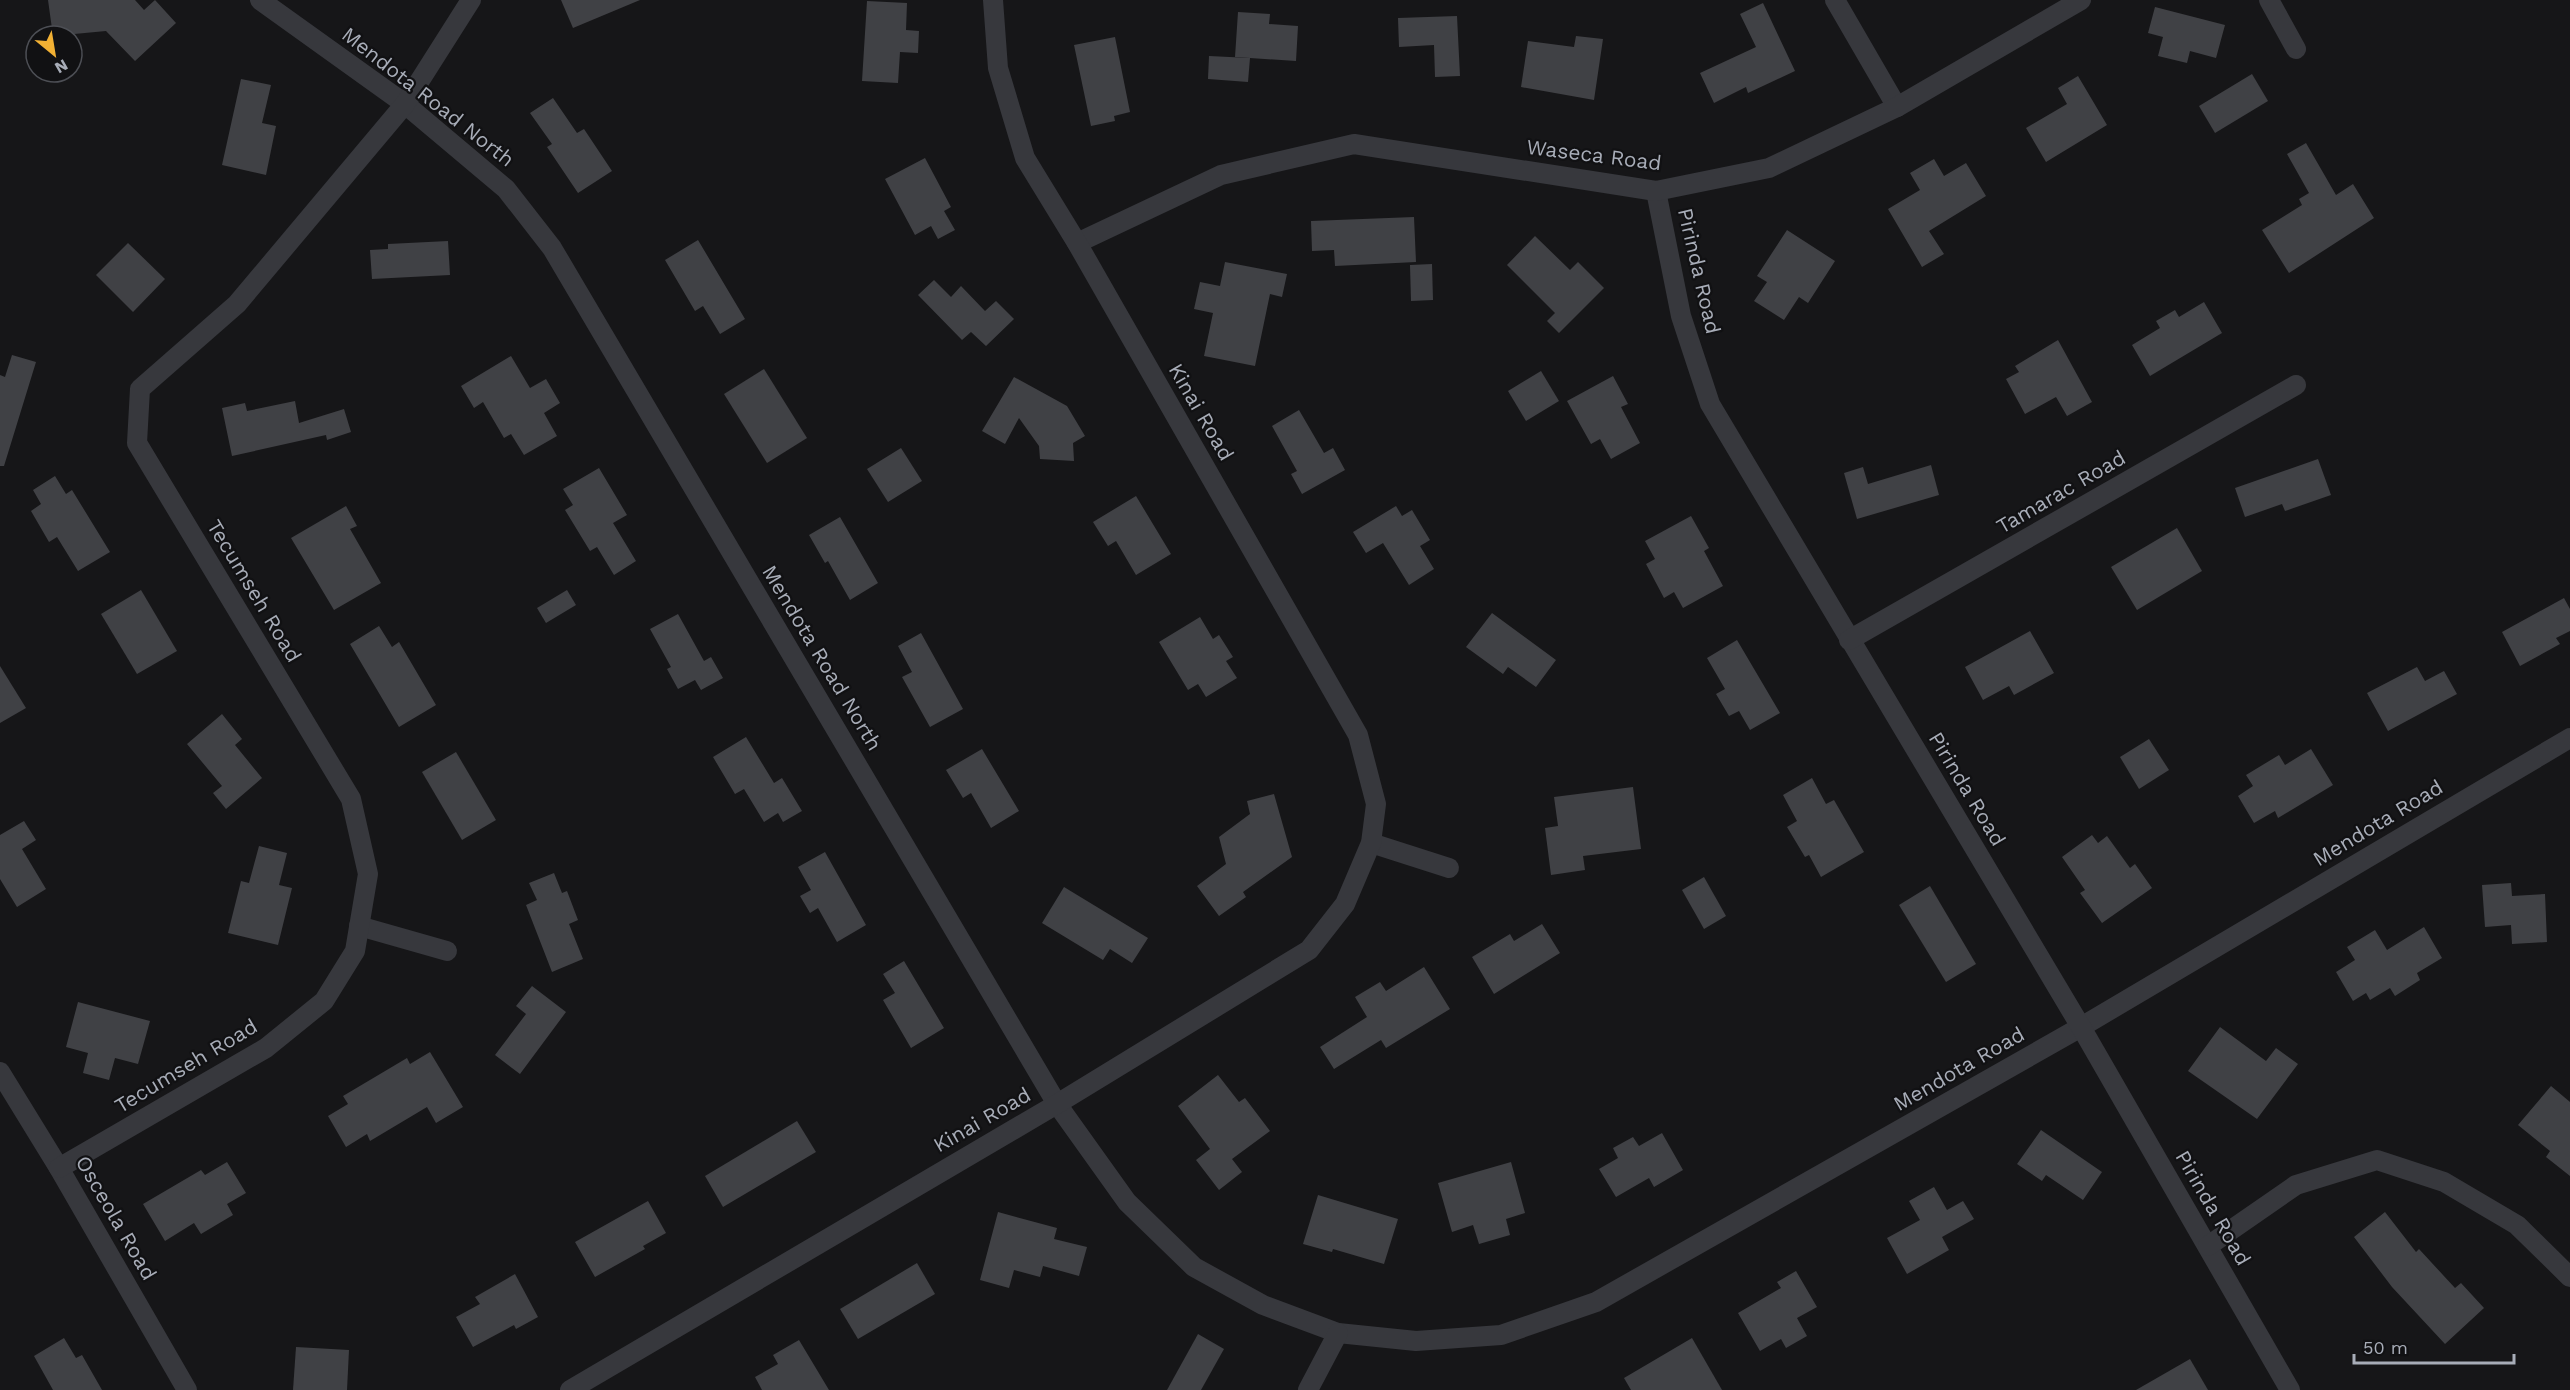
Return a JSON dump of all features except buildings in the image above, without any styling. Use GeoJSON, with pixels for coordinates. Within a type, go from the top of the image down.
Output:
{"type":"FeatureCollection","features":[{"type":"Feature","properties":{"kind":"street","name":"Mendota Road North"},"geometry":{"type":"LineString","coordinates":[[260,0],[405,104],[506,189],[552,248],[1057,1104],[1127,1203],[1194,1267],[1263,1305],[1338,1333]]}},
{"type":"Feature","properties":{"kind":"street","name":"Tecumseh Road"},"geometry":{"type":"LineString","coordinates":[[59,1168],[266,1048],[324,1001],[355,951],[368,874],[351,799],[137,443],[140,390],[237,304],[405,104],[471,0]]}},
{"type":"Feature","properties":{"kind":"street","name":"Kinai Road"},"geometry":{"type":"LineString","coordinates":[[570,1390],[1057,1104],[1309,950],[1346,904],[1371,843],[1376,804],[1358,735],[1077,243],[1025,158],[998,68],[993,0]]}},
{"type":"Feature","properties":{"kind":"street"},"geometry":{"type":"LineString","coordinates":[[1835,0],[1897,107]]}},
{"type":"Feature","properties":{"kind":"street","name":"Waseca Road"},"geometry":{"type":"LineString","coordinates":[[1077,243],[1221,175],[1354,144],[1656,191],[1769,168],[1897,107],[2081,0]]}},
{"type":"Feature","properties":{"kind":"street"},"geometry":{"type":"LineString","coordinates":[[2269,0],[2296,49]]}},
{"type":"Feature","properties":{"kind":"street","name":"Pirinda Road"},"geometry":{"type":"LineString","coordinates":[[1656,191],[1680,316],[1710,404],[2081,1027],[2290,1390]]}},
{"type":"Feature","properties":{"kind":"street","name":"Tamarac Road"},"geometry":{"type":"LineString","coordinates":[[1849,640],[2296,385]]}},
{"type":"Feature","properties":{"kind":"street","name":"Mendota Road"},"geometry":{"type":"LineString","coordinates":[[1338,1333],[1416,1341],[1501,1335],[1596,1302],[2081,1027],[2570,738]]}},
{"type":"Feature","properties":{"kind":"street"},"geometry":{"type":"LineString","coordinates":[[1371,843],[1449,868]]}},
{"type":"Feature","properties":{"kind":"street"},"geometry":{"type":"LineString","coordinates":[[359,926],[447,951]]}},
{"type":"Feature","properties":{"kind":"street","name":"Osceola Road"},"geometry":{"type":"LineString","coordinates":[[0,1072],[59,1168],[188,1390]]}},
{"type":"Feature","properties":{"kind":"street"},"geometry":{"type":"LineString","coordinates":[[2208,1246],[2296,1185],[2377,1160],[2444,1182],[2517,1225],[2570,1277]]}},
{"type":"Feature","properties":{"kind":"street"},"geometry":{"type":"LineString","coordinates":[[1308,1390],[1338,1333]]}}]}
